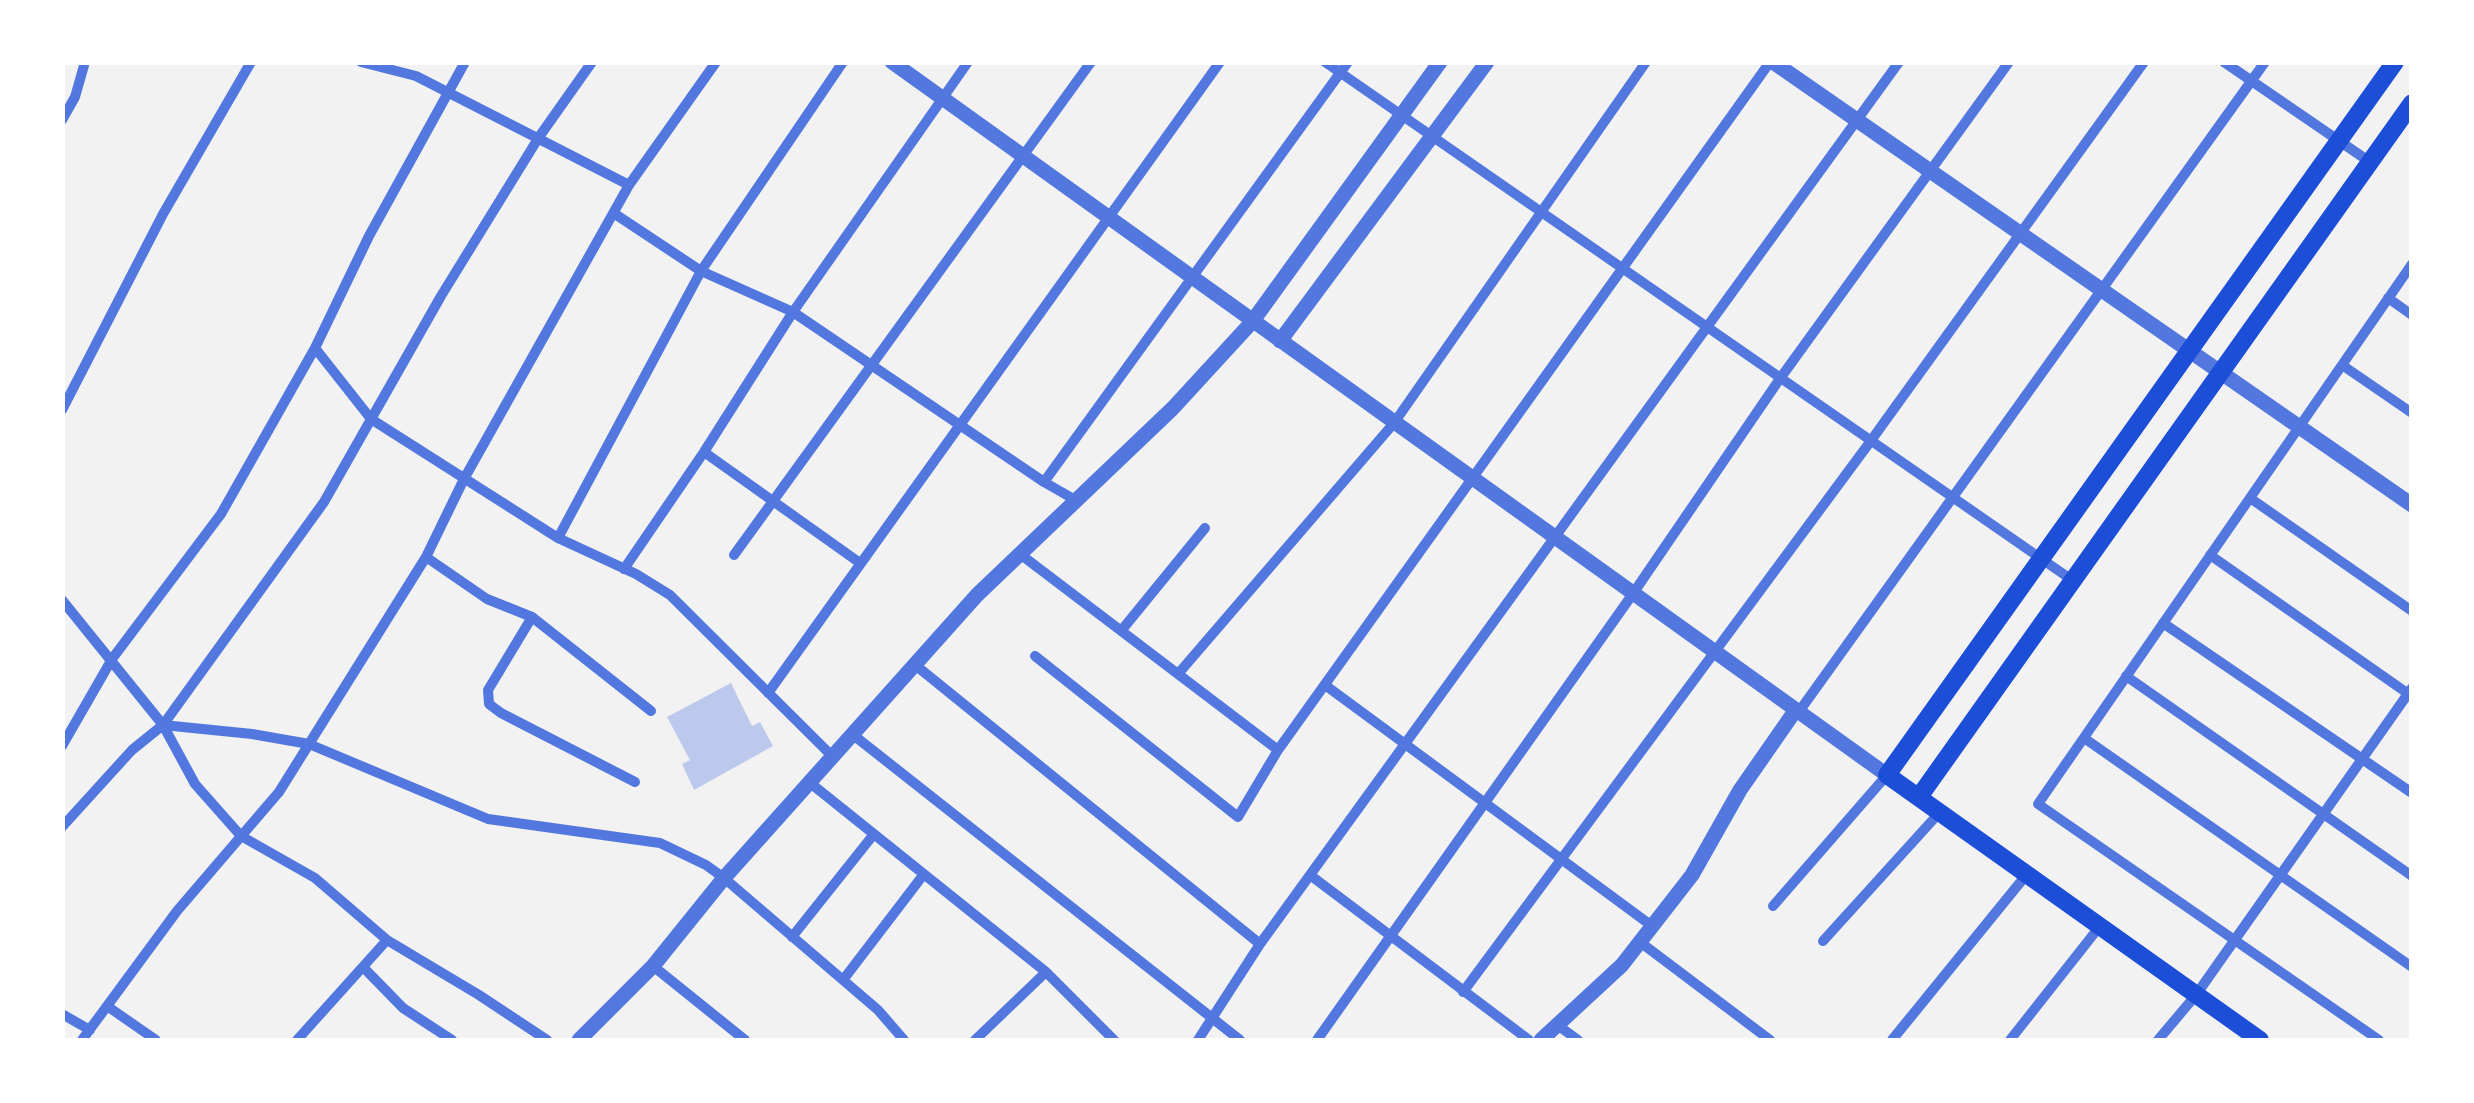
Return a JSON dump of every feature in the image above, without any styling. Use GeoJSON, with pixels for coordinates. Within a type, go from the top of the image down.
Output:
{"type":"FeatureCollection","features":[{"type":"Feature","properties":{"kind":"main road"},"geometry":{"type":"LineString","coordinates":[[2260,1040],[1887,774],[2395,62]]}},
{"type":"Feature","properties":{"kind":"main road"},"geometry":{"type":"LineString","coordinates":[[1919,797],[2412,103]]}},
{"type":"Feature","properties":{"kind":"street"},"geometry":{"type":"LineString","coordinates":[[62,120],[76,97],[85,62]]}},
{"type":"Feature","properties":{"kind":"street"},"geometry":{"type":"LineString","coordinates":[[63,409],[163,214],[251,62]]}},
{"type":"Feature","properties":{"kind":"street"},"geometry":{"type":"LineString","coordinates":[[361,62],[416,76],[629,185]]}},
{"type":"Feature","properties":{"kind":"street"},"geometry":{"type":"LineString","coordinates":[[62,746],[112,660],[222,514],[315,348],[369,236],[465,62]]}},
{"type":"Feature","properties":{"kind":"street"},"geometry":{"type":"LineString","coordinates":[[62,827],[132,750],[163,726],[324,502],[441,296],[538,137],[592,62]]}},
{"type":"Feature","properties":{"kind":"street"},"geometry":{"type":"LineString","coordinates":[[82,1040],[177,911],[279,792],[426,557],[464,479],[629,185],[716,62]]}},
{"type":"Feature","properties":{"kind":"street"},"geometry":{"type":"LineString","coordinates":[[558,538],[700,271],[843,62]]}},
{"type":"Feature","properties":{"kind":"street"},"geometry":{"type":"LineString","coordinates":[[892,62],[1887,774],[1773,906]]}},
{"type":"Feature","properties":{"kind":"street"},"geometry":{"type":"LineString","coordinates":[[624,569],[793,312],[968,62]]}},
{"type":"Feature","properties":{"kind":"street"},"geometry":{"type":"LineString","coordinates":[[734,555],[1091,62]]}},
{"type":"Feature","properties":{"kind":"street"},"geometry":{"type":"LineString","coordinates":[[768,693],[1220,62]]}},
{"type":"Feature","properties":{"kind":"street"},"geometry":{"type":"LineString","coordinates":[[1326,62],[2072,580]]}},
{"type":"Feature","properties":{"kind":"street"},"geometry":{"type":"LineString","coordinates":[[1044,482],[1348,62]]}},
{"type":"Feature","properties":{"kind":"street"},"geometry":{"type":"LineString","coordinates":[[579,1040],[653,966],[724,878],[976,594],[1174,408],[1252,322],[1440,62]]}},
{"type":"Feature","properties":{"kind":"street"},"geometry":{"type":"LineString","coordinates":[[1280,341],[1487,62]]}},
{"type":"Feature","properties":{"kind":"street"},"geometry":{"type":"LineString","coordinates":[[1178,674],[1394,424],[1646,62]]}},
{"type":"Feature","properties":{"kind":"street"},"geometry":{"type":"LineString","coordinates":[[1035,656],[1238,817],[1278,750],[1771,62],[2412,505]]}},
{"type":"Feature","properties":{"kind":"street"},"geometry":{"type":"LineString","coordinates":[[1198,1040],[1310,874],[1899,62]]}},
{"type":"Feature","properties":{"kind":"street"},"geometry":{"type":"LineString","coordinates":[[1317,1040],[1780,380],[2010,62]]}},
{"type":"Feature","properties":{"kind":"street"},"geometry":{"type":"LineString","coordinates":[[1463,992],[1870,442],[2144,62]]}},
{"type":"Feature","properties":{"kind":"street"},"geometry":{"type":"LineString","coordinates":[[2224,62],[2370,162]]}},
{"type":"Feature","properties":{"kind":"street"},"geometry":{"type":"LineString","coordinates":[[1541,1040],[1622,965],[1692,875],[1740,790],[2265,62]]}},
{"type":"Feature","properties":{"kind":"street"},"geometry":{"type":"LineString","coordinates":[[62,91],[76,97]]}},
{"type":"Feature","properties":{"kind":"street"},"geometry":{"type":"LineString","coordinates":[[616,214],[700,271],[793,312],[1077,502]]}},
{"type":"Feature","properties":{"kind":"street"},"geometry":{"type":"LineString","coordinates":[[2379,1040],[2038,804],[2412,264]]}},
{"type":"Feature","properties":{"kind":"street"},"geometry":{"type":"LineString","coordinates":[[2388,298],[2412,314]]}},
{"type":"Feature","properties":{"kind":"street"},"geometry":{"type":"LineString","coordinates":[[315,348],[371,419],[558,538],[670,595],[832,756]]}},
{"type":"Feature","properties":{"kind":"street"},"geometry":{"type":"LineString","coordinates":[[2342,365],[2412,413]]}},
{"type":"Feature","properties":{"kind":"street"},"geometry":{"type":"LineString","coordinates":[[704,452],[860,564]]}},
{"type":"Feature","properties":{"kind":"street"},"geometry":{"type":"LineString","coordinates":[[2250,498],[2412,610]]}},
{"type":"Feature","properties":{"kind":"street"},"geometry":{"type":"LineString","coordinates":[[1121,631],[1205,528]]}},
{"type":"Feature","properties":{"kind":"street"},"geometry":{"type":"LineString","coordinates":[[1020,554],[1278,750]]}},
{"type":"Feature","properties":{"kind":"street"},"geometry":{"type":"LineString","coordinates":[[2158,1040],[2196,995],[2410,692],[2210,556]]}},
{"type":"Feature","properties":{"kind":"street"},"geometry":{"type":"LineString","coordinates":[[426,557],[486,600],[532,617],[651,711]]}},
{"type":"Feature","properties":{"kind":"street"},"geometry":{"type":"LineString","coordinates":[[62,600],[163,726],[195,784],[241,836],[315,878],[387,940],[547,1040]]}},
{"type":"Feature","properties":{"kind":"street"},"geometry":{"type":"LineString","coordinates":[[532,617],[488,690],[488,704],[635,782]]}},
{"type":"Feature","properties":{"kind":"street"},"geometry":{"type":"LineString","coordinates":[[2164,623],[2412,794]]}},
{"type":"Feature","properties":{"kind":"street"},"geometry":{"type":"LineString","coordinates":[[914,664],[1260,944]]}},
{"type":"Feature","properties":{"kind":"street"},"geometry":{"type":"LineString","coordinates":[[2126,676],[2412,876]]}},
{"type":"Feature","properties":{"kind":"street"},"geometry":{"type":"LineString","coordinates":[[1325,685],[1652,926]]}},
{"type":"Feature","properties":{"kind":"street"},"geometry":{"type":"LineString","coordinates":[[163,726],[309,744],[488,819],[660,843],[724,878],[878,1010],[904,1040]]}},
{"type":"Feature","properties":{"kind":"street"},"geometry":{"type":"LineString","coordinates":[[852,734],[1240,1040]]}},
{"type":"Feature","properties":{"kind":"street"},"geometry":{"type":"LineString","coordinates":[[2084,738],[2412,967]]}},
{"type":"Feature","properties":{"kind":"street"},"geometry":{"type":"LineString","coordinates":[[809,782],[1046,972],[1114,1040]]}},
{"type":"Feature","properties":{"kind":"street"},"geometry":{"type":"LineString","coordinates":[[1823,941],[1940,812]]}},
{"type":"Feature","properties":{"kind":"street"},"geometry":{"type":"LineString","coordinates":[[792,937],[874,834]]}},
{"type":"Feature","properties":{"kind":"street"},"geometry":{"type":"LineString","coordinates":[[843,980],[924,874]]}},
{"type":"Feature","properties":{"kind":"street"},"geometry":{"type":"LineString","coordinates":[[1310,874],[1529,1040]]}},
{"type":"Feature","properties":{"kind":"street"},"geometry":{"type":"LineString","coordinates":[[1892,1040],[2027,874]]}},
{"type":"Feature","properties":{"kind":"street"},"geometry":{"type":"LineString","coordinates":[[2010,1040],[2100,926]]}},
{"type":"Feature","properties":{"kind":"street"},"geometry":{"type":"LineString","coordinates":[[297,1040],[387,940]]}},
{"type":"Feature","properties":{"kind":"street"},"geometry":{"type":"LineString","coordinates":[[1640,942],[1770,1040]]}},
{"type":"Feature","properties":{"kind":"street"},"geometry":{"type":"LineString","coordinates":[[364,966],[403,1008],[452,1040]]}},
{"type":"Feature","properties":{"kind":"street"},"geometry":{"type":"LineString","coordinates":[[653,966],[745,1040]]}},
{"type":"Feature","properties":{"kind":"street"},"geometry":{"type":"LineString","coordinates":[[976,1040],[1046,972]]}},
{"type":"Feature","properties":{"kind":"street"},"geometry":{"type":"LineString","coordinates":[[108,1006],[156,1040]]}},
{"type":"Feature","properties":{"kind":"street"},"geometry":{"type":"LineString","coordinates":[[62,1014],[90,1030]]}},
{"type":"Feature","properties":{"kind":"street"},"geometry":{"type":"LineString","coordinates":[[1556,1024],[1578,1040]]}},
{"type":"Feature","properties":{"kind":"building"},"geometry":{"type":"Polygon","coordinates":[[[731,683],[752,726],[760,722],[773,746],[694,790],[682,764],[690,760],[667,717],[731,683]]]}}]}
